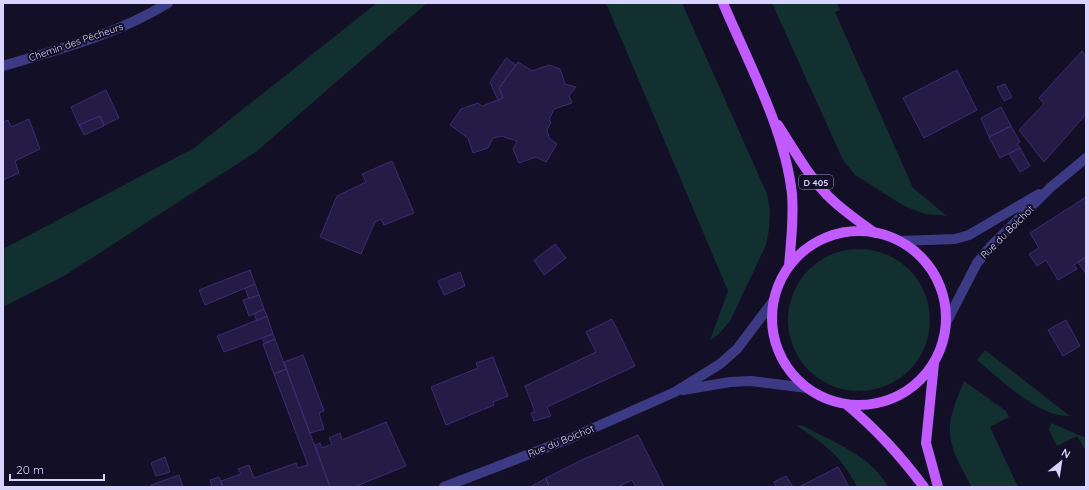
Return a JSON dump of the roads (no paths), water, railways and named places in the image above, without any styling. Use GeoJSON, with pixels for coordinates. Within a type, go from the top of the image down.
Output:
{"type":"FeatureCollection","features":[{"type":"Feature","properties":{"kind":"main road","name":"D 405"},"geometry":{"type":"LineString","coordinates":[[723,3],[772,117],[792,192],[793,213],[789,266]]}},
{"type":"Feature","properties":{"kind":"main road","name":"D 405"},"geometry":{"type":"LineString","coordinates":[[772,117],[815,181],[846,213],[875,233]]}},
{"type":"Feature","properties":{"kind":"main road"},"geometry":{"type":"LineString","coordinates":[[935,362],[926,374],[904,394],[876,404],[861,406],[832,401],[807,388],[787,367],[775,342],[773,328],[774,300],[780,282],[789,266],[809,247],[834,235],[848,232],[875,233],[899,242],[920,256],[934,275],[944,298],[946,323],[943,341],[935,362],[926,443],[938,487]]}},
{"type":"Feature","properties":{"kind":"main road"},"geometry":{"type":"LineString","coordinates":[[846,404],[891,445],[924,487]]}},
{"type":"Feature","properties":{"kind":"street","name":"Chemin des Pêcheurs"},"geometry":{"type":"LineString","coordinates":[[3,66],[110,32],[154,12],[168,3]]}},
{"type":"Feature","properties":{"kind":"street","name":"Rue du Boichot"},"geometry":{"type":"LineString","coordinates":[[946,323],[976,263],[1051,187],[1086,158]]}},
{"type":"Feature","properties":{"kind":"street","name":"Rue du Boichot"},"geometry":{"type":"LineString","coordinates":[[899,242],[955,239],[969,235],[1051,187]]}},
{"type":"Feature","properties":{"kind":"street","name":"Rue du Boichot"},"geometry":{"type":"LineString","coordinates":[[444,487],[571,438],[675,392],[720,364],[737,349],[774,300]]}},
{"type":"Feature","properties":{"kind":"street","name":"Rue du Boichot"},"geometry":{"type":"LineString","coordinates":[[675,392],[730,382],[751,380],[807,388]]}}]}
